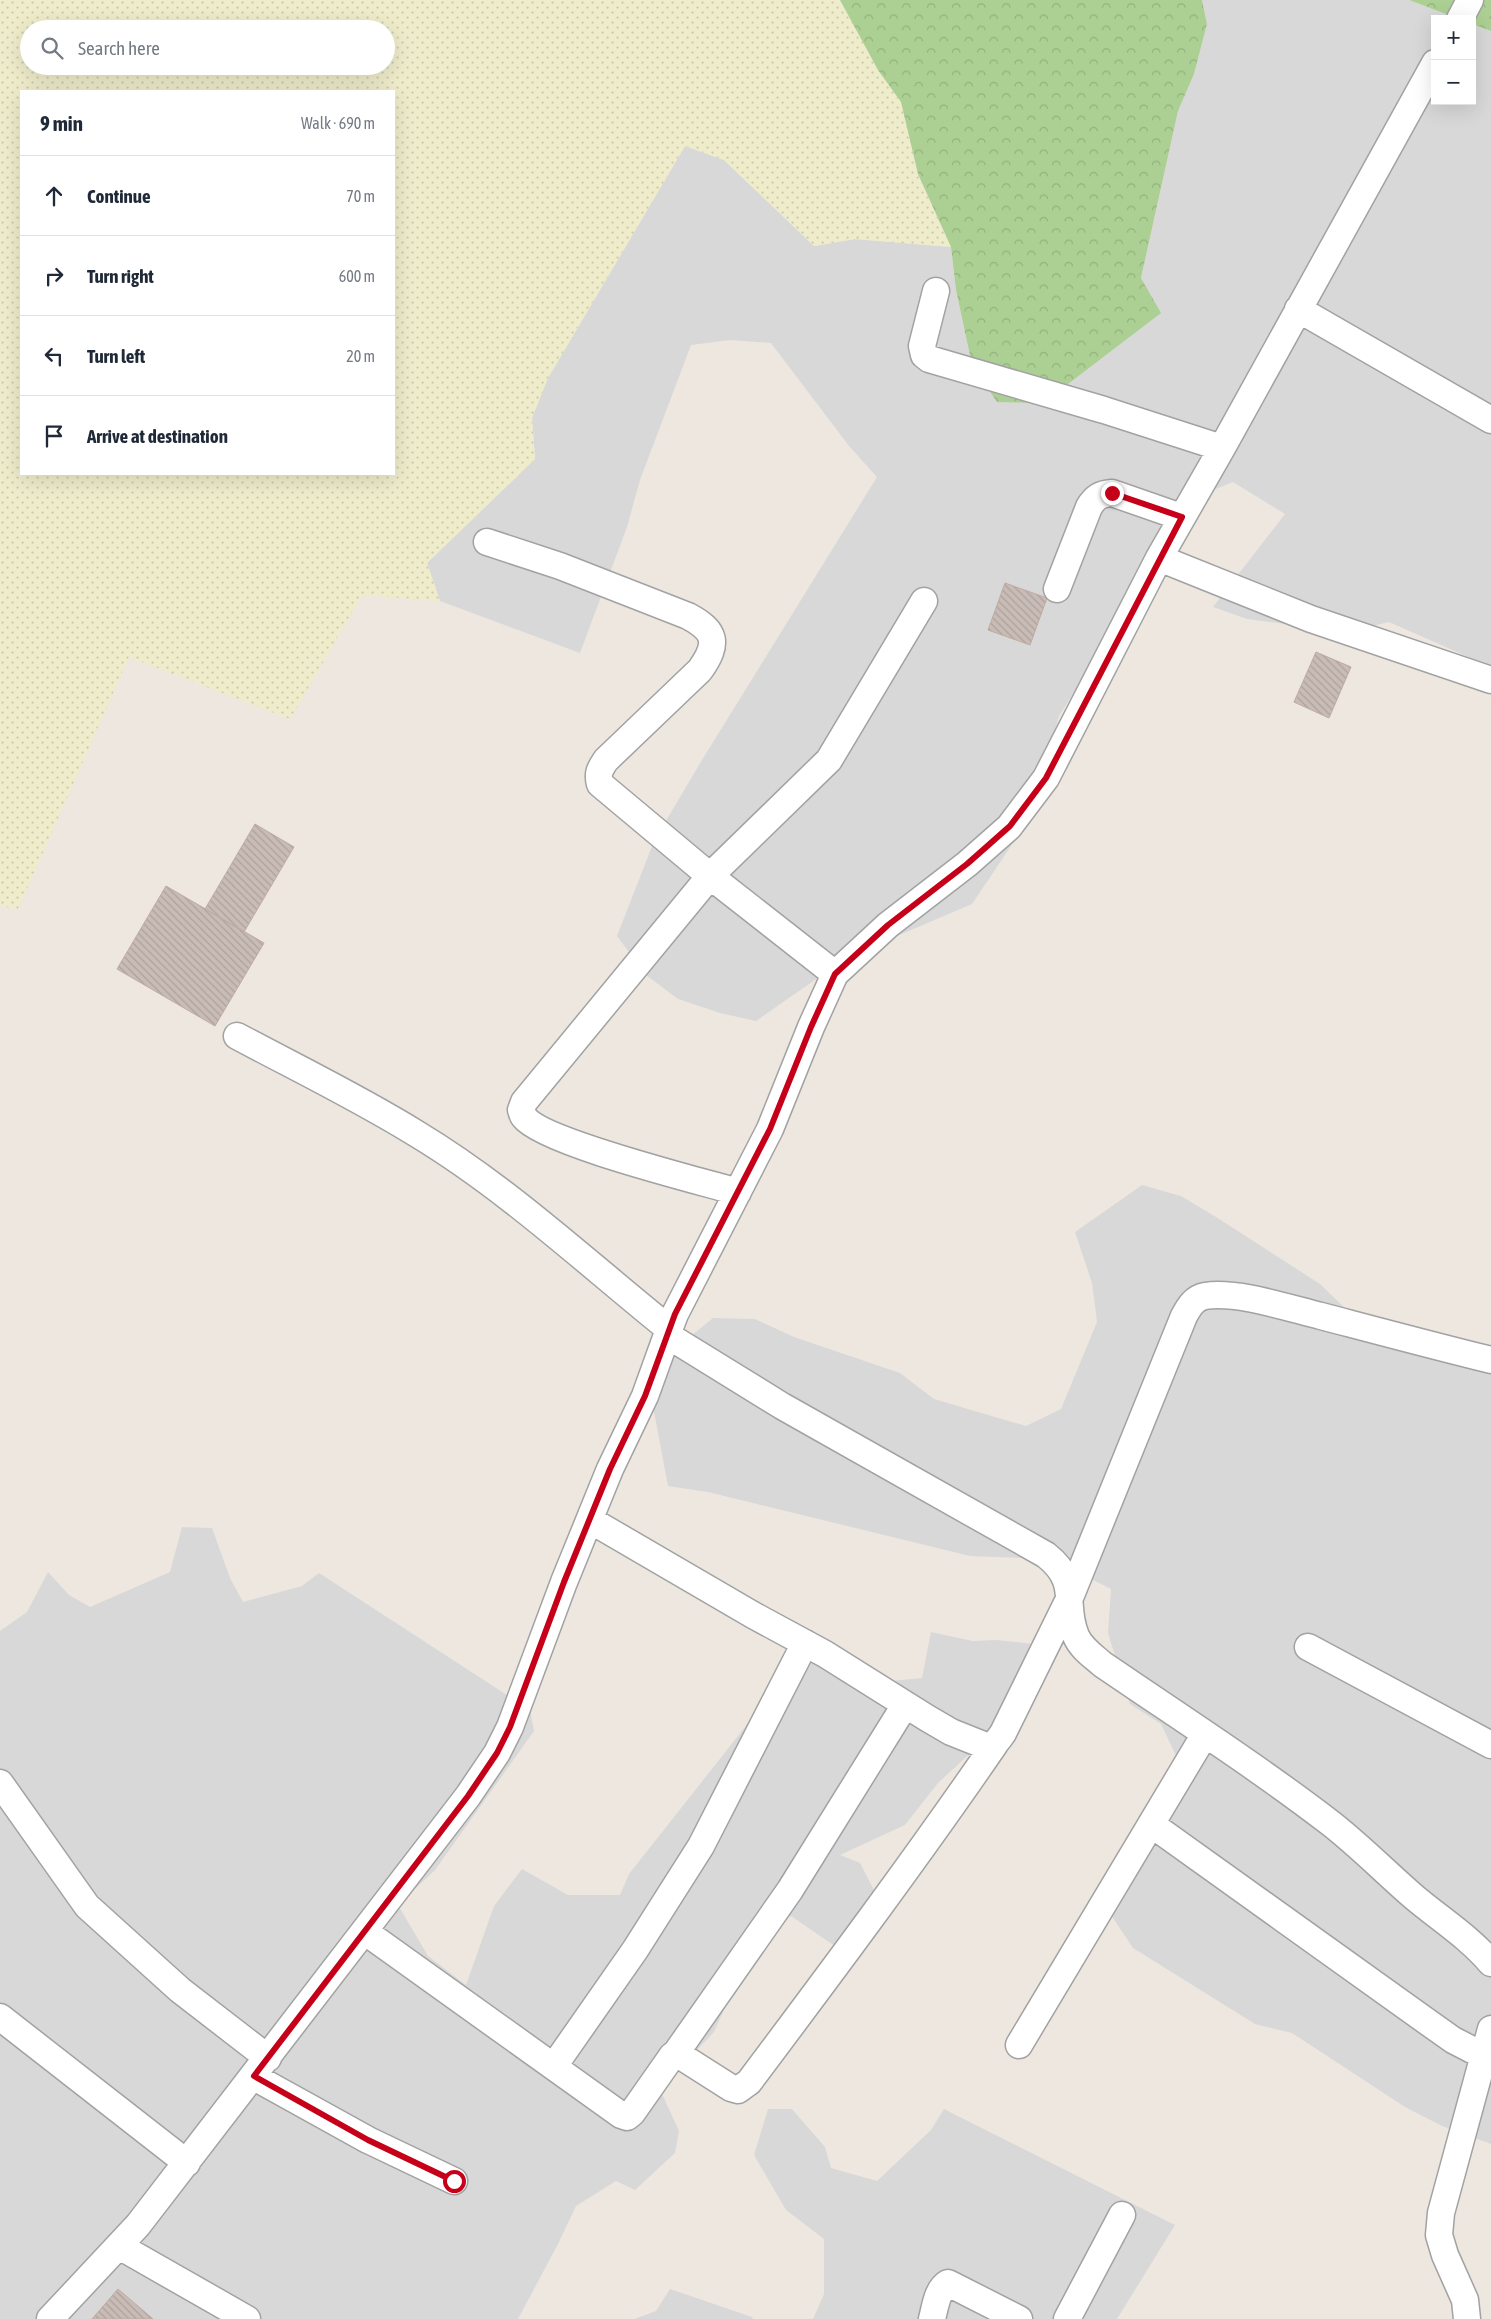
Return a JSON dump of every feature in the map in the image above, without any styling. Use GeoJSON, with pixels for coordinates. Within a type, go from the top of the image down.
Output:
{"type":"FeatureCollection","features":[{"type":"Feature","properties":{"kind":"street"},"geometry":{"type":"LineString","coordinates":[[1462,15],[1470,0]]}},
{"type":"Feature","properties":{"kind":"street"},"geometry":{"type":"LineString","coordinates":[[50,2319],[119,2246],[187,2163],[468,1796],[497,1753],[510,1727],[610,1469],[645,1396],[668,1332],[770,1129],[811,1027],[835,974],[888,925],[967,864],[1010,826],[1046,778],[1159,558],[1431,70]]}},
{"type":"Feature","properties":{"kind":"street"},"geometry":{"type":"LineString","coordinates":[[936,291],[922,346],[924,355],[929,359],[1104,410],[1222,448]]}},
{"type":"Feature","properties":{"kind":"street"},"geometry":{"type":"LineString","coordinates":[[1298,309],[1491,420]]}},
{"type":"Feature","properties":{"kind":"street"},"geometry":{"type":"LineString","coordinates":[[1057,590],[1094,498],[1101,494],[1112,493],[1182,517]]}},
{"type":"Feature","properties":{"kind":"street"},"geometry":{"type":"LineString","coordinates":[[487,542],[560,566],[688,616],[704,624],[710,631],[713,643],[710,657],[700,670],[606,760],[599,769],[600,784],[710,876],[835,974]]}},
{"type":"Feature","properties":{"kind":"street"},"geometry":{"type":"LineString","coordinates":[[1159,558],[1311,618],[1491,680]]}},
{"type":"Feature","properties":{"kind":"street"},"geometry":{"type":"LineString","coordinates":[[738,1192],[562,1139],[524,1117],[521,1110],[524,1102],[710,876],[829,760],[924,601]]}},
{"type":"Feature","properties":{"kind":"street"},"geometry":{"type":"LineString","coordinates":[[237,1036],[418,1134],[471,1170],[523,1210],[668,1332],[782,1406],[1046,1555],[1056,1563],[1067,1580],[1076,1637],[1085,1649],[1102,1664],[1330,1822],[1372,1856],[1414,1896],[1463,1935],[1491,1963]]}},
{"type":"Feature","properties":{"kind":"street"},"geometry":{"type":"LineString","coordinates":[[676,2053],[731,2088],[738,2090],[744,2088],[921,1852],[1003,1733],[1070,1595],[1184,1316],[1190,1305],[1197,1299],[1204,1296],[1224,1296],[1269,1303],[1491,1360]]}},
{"type":"Feature","properties":{"kind":"street"},"geometry":{"type":"LineString","coordinates":[[590,1520],[805,1643],[966,1739],[986,1746],[995,1744]]}},
{"type":"Feature","properties":{"kind":"street"},"geometry":{"type":"LineString","coordinates":[[554,2066],[635,1950],[701,1846],[805,1643]]}},
{"type":"Feature","properties":{"kind":"street"},"geometry":{"type":"LineString","coordinates":[[1308,1647],[1491,1745]]}},
{"type":"Feature","properties":{"kind":"street"},"geometry":{"type":"LineString","coordinates":[[364,1931],[611,2108],[626,2116],[632,2113],[676,2053],[790,1890],[905,1704]]}},
{"type":"Feature","properties":{"kind":"street"},"geometry":{"type":"LineString","coordinates":[[1020,2045],[1205,1734]]}},
{"type":"Feature","properties":{"kind":"street"},"geometry":{"type":"LineString","coordinates":[[0,1783],[87,1906],[180,1990],[261,2067],[368,2140],[454,2181]]}},
{"type":"Feature","properties":{"kind":"street"},"geometry":{"type":"LineString","coordinates":[[1151,1824],[1429,2024],[1453,2040],[1484,2056]]}},
{"type":"Feature","properties":{"kind":"street"},"geometry":{"type":"LineString","coordinates":[[0,2017],[187,2163]]}},
{"type":"Feature","properties":{"kind":"street"},"geometry":{"type":"LineString","coordinates":[[1467,2319],[1465,2300],[1445,2255],[1439,2235],[1441,2213],[1491,2029]]}},
{"type":"Feature","properties":{"kind":"street"},"geometry":{"type":"LineString","coordinates":[[1067,2319],[1122,2215]]}},
{"type":"Feature","properties":{"kind":"street"},"geometry":{"type":"LineString","coordinates":[[119,2246],[247,2319]]}},
{"type":"Feature","properties":{"kind":"street"},"geometry":{"type":"LineString","coordinates":[[932,2319],[939,2293],[943,2286],[948,2283],[1019,2319]]}},
{"type":"Feature","properties":{"kind":"shaded area"},"geometry":{"type":"Polygon","coordinates":[[[0,0],[840,0],[878,70],[901,102],[918,174],[951,247],[855,239],[814,246],[724,160],[685,146],[548,378],[532,418],[535,459],[427,563],[440,601],[362,595],[290,719],[129,657],[18,909],[0,906],[0,0]]]}},
{"type":"Feature","properties":{"kind":"shaded area"},"geometry":{"type":"Polygon","coordinates":[[[1202,0],[1409,0],[1448,15],[1431,15],[1431,105],[1476,105],[1476,25],[1491,31],[1491,667],[1389,622],[1348,632],[1247,619],[1213,607],[1285,514],[1233,482],[1196,497],[1059,716],[1034,801],[1013,843],[972,904],[848,957],[756,1021],[720,1013],[678,999],[646,975],[617,936],[654,841],[877,477],[849,446],[771,343],[730,340],[691,345],[640,480],[627,527],[580,653],[440,601],[427,563],[535,459],[532,418],[548,378],[685,146],[724,160],[814,246],[855,239],[951,247],[956,290],[972,365],[1160,313],[1141,278],[1178,111],[1194,74],[1207,24],[1202,0]]]}},
{"type":"Feature","properties":{"kind":"shaded area"},"geometry":{"type":"Polygon","coordinates":[[[1142,1185],[1181,1196],[1216,1217],[1320,1284],[1348,1311],[1491,1361],[1491,2144],[1442,2126],[1405,2107],[1292,2033],[1255,2024],[1133,1948],[1109,1912],[1180,1764],[1161,1724],[1130,1704],[1108,1633],[1111,1589],[1052,1559],[970,1556],[708,1492],[668,1486],[652,1401],[663,1359],[713,1318],[755,1319],[794,1337],[900,1373],[934,1399],[1026,1426],[1061,1409],[1097,1322],[1092,1283],[1075,1232],[1142,1185]]]}},
{"type":"Feature","properties":{"kind":"shaded area"},"geometry":{"type":"Polygon","coordinates":[[[182,1527],[212,1528],[230,1578],[243,1602],[302,1586],[319,1573],[530,1710],[534,1731],[435,1870],[398,1905],[428,1956],[466,1985],[494,1906],[522,1869],[568,1895],[620,1895],[629,1874],[794,1665],[816,1662],[861,1684],[922,1678],[931,1632],[973,1641],[996,1640],[1044,1645],[991,1734],[938,1783],[905,1825],[840,1855],[860,1863],[879,1900],[842,1951],[791,1916],[773,1926],[742,1969],[714,2032],[658,2085],[679,2131],[675,2153],[635,2190],[616,2181],[576,2206],[518,2319],[0,2319],[0,1631],[27,1612],[48,1572],[69,1595],[90,1607],[170,1572],[182,1527]]]}},
{"type":"Feature","properties":{"kind":"shaded area"},"geometry":{"type":"Polygon","coordinates":[[[768,2109],[792,2109],[825,2147],[831,2168],[877,2181],[931,2130],[944,2109],[1175,2225],[1117,2319],[813,2319],[824,2294],[824,2239],[786,2210],[754,2155],[768,2109]]]}},
{"type":"Feature","properties":{"kind":"shaded area"},"geometry":{"type":"Polygon","coordinates":[[[670,2289],[752,2317],[753,2319],[634,2319],[656,2311],[670,2289]]]}},
{"type":"Feature","properties":{"kind":"green space"},"geometry":{"type":"Polygon","coordinates":[[[840,0],[1202,0],[1207,24],[1194,74],[1178,111],[1141,278],[1161,313],[1043,403],[997,402],[972,365],[956,290],[951,247],[918,174],[901,102],[878,70],[840,0]]]}},
{"type":"Feature","properties":{"kind":"green space"},"geometry":{"type":"Polygon","coordinates":[[[1409,0],[1491,0],[1491,31],[1476,25],[1476,15],[1448,15],[1409,0]]]}},
{"type":"Feature","properties":{"kind":"building"},"geometry":{"type":"Polygon","coordinates":[[[1005,583],[1047,598],[1030,645],[988,630],[1005,583]]]}},
{"type":"Feature","properties":{"kind":"building"},"geometry":{"type":"Polygon","coordinates":[[[1316,652],[1351,667],[1329,718],[1294,702],[1316,652]]]}},
{"type":"Feature","properties":{"kind":"building"},"geometry":{"type":"Polygon","coordinates":[[[255,824],[294,847],[244,932],[205,909],[255,824]]]}},
{"type":"Feature","properties":{"kind":"building"},"geometry":{"type":"Polygon","coordinates":[[[166,886],[264,943],[215,1026],[117,969],[166,886]]]}},
{"type":"Feature","properties":{"kind":"building"},"geometry":{"type":"Polygon","coordinates":[[[118,2289],[153,2319],[92,2319],[118,2289]]]}},
{"type":"Feature","properties":{"kind":"route"},"geometry":{"type":"LineString","coordinates":[[454,2181],[368,2140],[254,2076],[468,1796],[497,1753],[529,1680],[564,1582],[610,1469],[645,1396],[675,1314],[770,1129],[811,1027],[835,974],[888,925],[967,864],[1010,826],[1046,778],[1100,671],[1182,517],[1112,493]]}}]}
